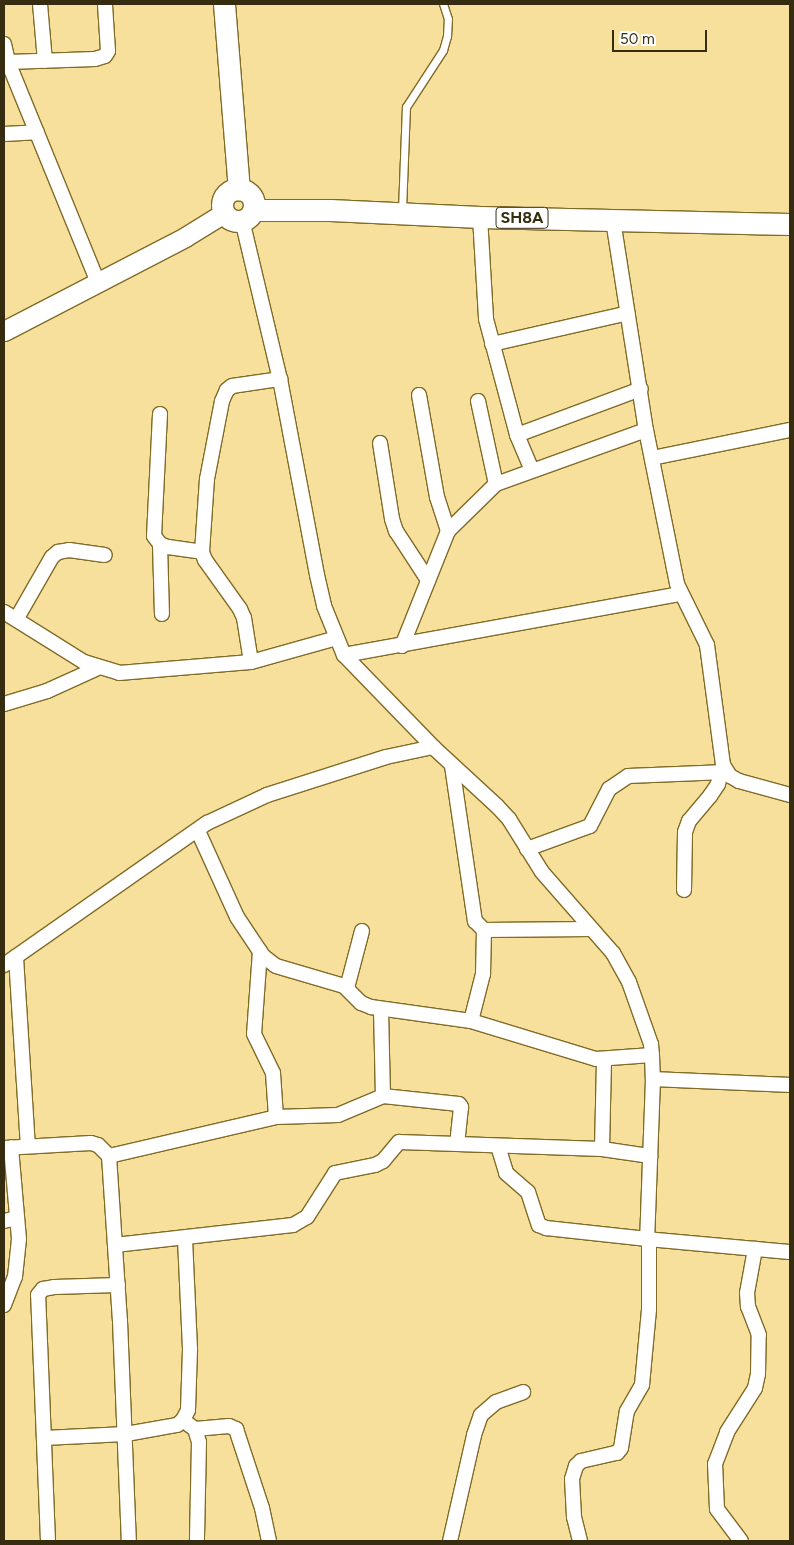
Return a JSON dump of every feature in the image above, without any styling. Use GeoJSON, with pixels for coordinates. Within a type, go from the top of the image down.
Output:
{"type":"FeatureCollection","features":[{"type":"Feature","properties":{"kind":"main road"},"geometry":{"type":"LineString","coordinates":[[224,4],[239,189]]}},
{"type":"Feature","properties":{"kind":"main road"},"geometry":{"type":"LineString","coordinates":[[239,189],[226,194],[222,200],[240,214]]}},
{"type":"Feature","properties":{"kind":"main road"},"geometry":{"type":"LineString","coordinates":[[4,330],[185,237],[240,214],[251,196],[239,189]]}},
{"type":"Feature","properties":{"kind":"main road","name":"SH8A"},"geometry":{"type":"LineString","coordinates":[[240,214],[402,213],[480,217],[790,224]]}},
{"type":"Feature","properties":{"kind":"street"},"geometry":{"type":"LineString","coordinates":[[40,4],[44,61]]}},
{"type":"Feature","properties":{"kind":"street"},"geometry":{"type":"LineString","coordinates":[[8,62],[95,60],[106,56],[108,51],[105,4]]}},
{"type":"Feature","properties":{"kind":"street"},"geometry":{"type":"LineString","coordinates":[[4,44],[8,62],[98,282]]}},
{"type":"Feature","properties":{"kind":"street"},"geometry":{"type":"LineString","coordinates":[[4,134],[37,132]]}},
{"type":"Feature","properties":{"kind":"street"},"geometry":{"type":"LineString","coordinates":[[240,214],[280,379],[324,606],[344,657],[452,766],[509,819],[542,872],[613,954],[629,982],[651,1044],[653,1079],[648,1240],[649,1309],[642,1385],[627,1411],[621,1448],[617,1453],[581,1461],[576,1466],[572,1479],[574,1517],[580,1541]]}},
{"type":"Feature","properties":{"kind":"street"},"geometry":{"type":"LineString","coordinates":[[480,217],[486,319],[518,434],[532,470]]}},
{"type":"Feature","properties":{"kind":"street"},"geometry":{"type":"LineString","coordinates":[[613,220],[646,430],[681,594],[707,645],[723,772],[710,796],[689,821],[685,832],[684,890]]}},
{"type":"Feature","properties":{"kind":"street"},"geometry":{"type":"LineString","coordinates":[[492,344],[628,313]]}},
{"type":"Feature","properties":{"kind":"street"},"geometry":{"type":"LineString","coordinates":[[251,662],[244,618],[240,609],[205,560],[202,552],[207,479],[224,396],[232,386],[280,379]]}},
{"type":"Feature","properties":{"kind":"street"},"geometry":{"type":"LineString","coordinates":[[518,434],[641,389]]}},
{"type":"Feature","properties":{"kind":"street"},"geometry":{"type":"LineString","coordinates":[[419,395],[437,497],[448,531]]}},
{"type":"Feature","properties":{"kind":"street"},"geometry":{"type":"LineString","coordinates":[[478,401],[496,484]]}},
{"type":"Feature","properties":{"kind":"street"},"geometry":{"type":"LineString","coordinates":[[160,414],[153,532],[160,544],[162,614]]}},
{"type":"Feature","properties":{"kind":"street"},"geometry":{"type":"LineString","coordinates":[[402,646],[448,531],[496,484],[646,430]]}},
{"type":"Feature","properties":{"kind":"street"},"geometry":{"type":"LineString","coordinates":[[652,458],[790,430]]}},
{"type":"Feature","properties":{"kind":"street"},"geometry":{"type":"LineString","coordinates":[[380,443],[392,519],[396,531],[428,580]]}},
{"type":"Feature","properties":{"kind":"street"},"geometry":{"type":"LineString","coordinates":[[160,544],[202,552]]}},
{"type":"Feature","properties":{"kind":"street"},"geometry":{"type":"LineString","coordinates":[[17,618],[52,557],[58,552],[69,550],[105,555]]}},
{"type":"Feature","properties":{"kind":"street"},"geometry":{"type":"LineString","coordinates":[[344,657],[681,594]]}},
{"type":"Feature","properties":{"kind":"street"},"geometry":{"type":"LineString","coordinates":[[4,612],[17,618],[84,662],[98,668],[119,673],[251,662],[337,638]]}},
{"type":"Feature","properties":{"kind":"street"},"geometry":{"type":"LineString","coordinates":[[4,704],[47,691],[98,668]]}},
{"type":"Feature","properties":{"kind":"street"},"geometry":{"type":"LineString","coordinates":[[4,965],[207,823],[267,795],[430,744]]}},
{"type":"Feature","properties":{"kind":"street"},"geometry":{"type":"LineString","coordinates":[[452,766],[473,912],[476,921],[484,930],[483,974],[471,1021]]}},
{"type":"Feature","properties":{"kind":"street"},"geometry":{"type":"LineString","coordinates":[[527,849],[590,826],[609,789],[628,776],[723,772],[739,781],[790,795]]}},
{"type":"Feature","properties":{"kind":"street"},"geometry":{"type":"LineString","coordinates":[[198,830],[231,906],[260,951],[276,966],[347,988],[361,1003],[381,1009],[471,1021],[589,1057],[604,1059],[652,1055]]}},
{"type":"Feature","properties":{"kind":"street"},"geometry":{"type":"LineString","coordinates":[[484,930],[591,929]]}},
{"type":"Feature","properties":{"kind":"street"},"geometry":{"type":"LineString","coordinates":[[347,988],[362,931]]}},
{"type":"Feature","properties":{"kind":"street"},"geometry":{"type":"LineString","coordinates":[[260,951],[254,1034],[273,1073],[276,1117]]}},
{"type":"Feature","properties":{"kind":"street"},"geometry":{"type":"LineString","coordinates":[[16,957],[28,1146]]}},
{"type":"Feature","properties":{"kind":"street"},"geometry":{"type":"LineString","coordinates":[[381,1009],[383,1096]]}},
{"type":"Feature","properties":{"kind":"street"},"geometry":{"type":"LineString","coordinates":[[602,1149],[604,1059]]}},
{"type":"Feature","properties":{"kind":"street"},"geometry":{"type":"LineString","coordinates":[[653,1079],[790,1085]]}},
{"type":"Feature","properties":{"kind":"street"},"geometry":{"type":"LineString","coordinates":[[109,1156],[276,1117],[338,1115],[383,1096],[459,1104],[461,1107],[457,1144]]}},
{"type":"Feature","properties":{"kind":"street"},"geometry":{"type":"LineString","coordinates":[[115,1245],[294,1225],[307,1217],[335,1174],[375,1165],[383,1161],[399,1142],[602,1149],[650,1156]]}},
{"type":"Feature","properties":{"kind":"street"},"geometry":{"type":"LineString","coordinates":[[4,1305],[15,1277],[19,1239],[10,1219],[7,1148],[98,1145],[109,1156],[126,1434],[129,1541]]}},
{"type":"Feature","properties":{"kind":"street"},"geometry":{"type":"LineString","coordinates":[[498,1146],[506,1173],[528,1192],[539,1225],[546,1228],[648,1240],[790,1252]]}},
{"type":"Feature","properties":{"kind":"street"},"geometry":{"type":"LineString","coordinates":[[44,1438],[126,1434],[177,1425],[183,1420],[188,1410],[190,1349],[185,1238]]}},
{"type":"Feature","properties":{"kind":"street"},"geometry":{"type":"LineString","coordinates":[[741,1541],[718,1509],[715,1464],[727,1432],[755,1388],[758,1374],[759,1335],[748,1307],[746,1293],[755,1249]]}},
{"type":"Feature","properties":{"kind":"street"},"geometry":{"type":"LineString","coordinates":[[48,1541],[38,1295],[43,1290],[54,1287],[118,1285]]}},
{"type":"Feature","properties":{"kind":"street"},"geometry":{"type":"LineString","coordinates":[[450,1541],[474,1435],[482,1415],[496,1402],[523,1392]]}},
{"type":"Feature","properties":{"kind":"street"},"geometry":{"type":"LineString","coordinates":[[183,1420],[195,1429],[199,1442],[197,1541]]}},
{"type":"Feature","properties":{"kind":"street"},"geometry":{"type":"LineString","coordinates":[[195,1429],[229,1426],[236,1429],[262,1508],[269,1541]]}},
{"type":"Feature","properties":{"kind":"lane"},"geometry":{"type":"LineString","coordinates":[[402,213],[406,107],[443,50],[448,27],[443,4]]}}]}
